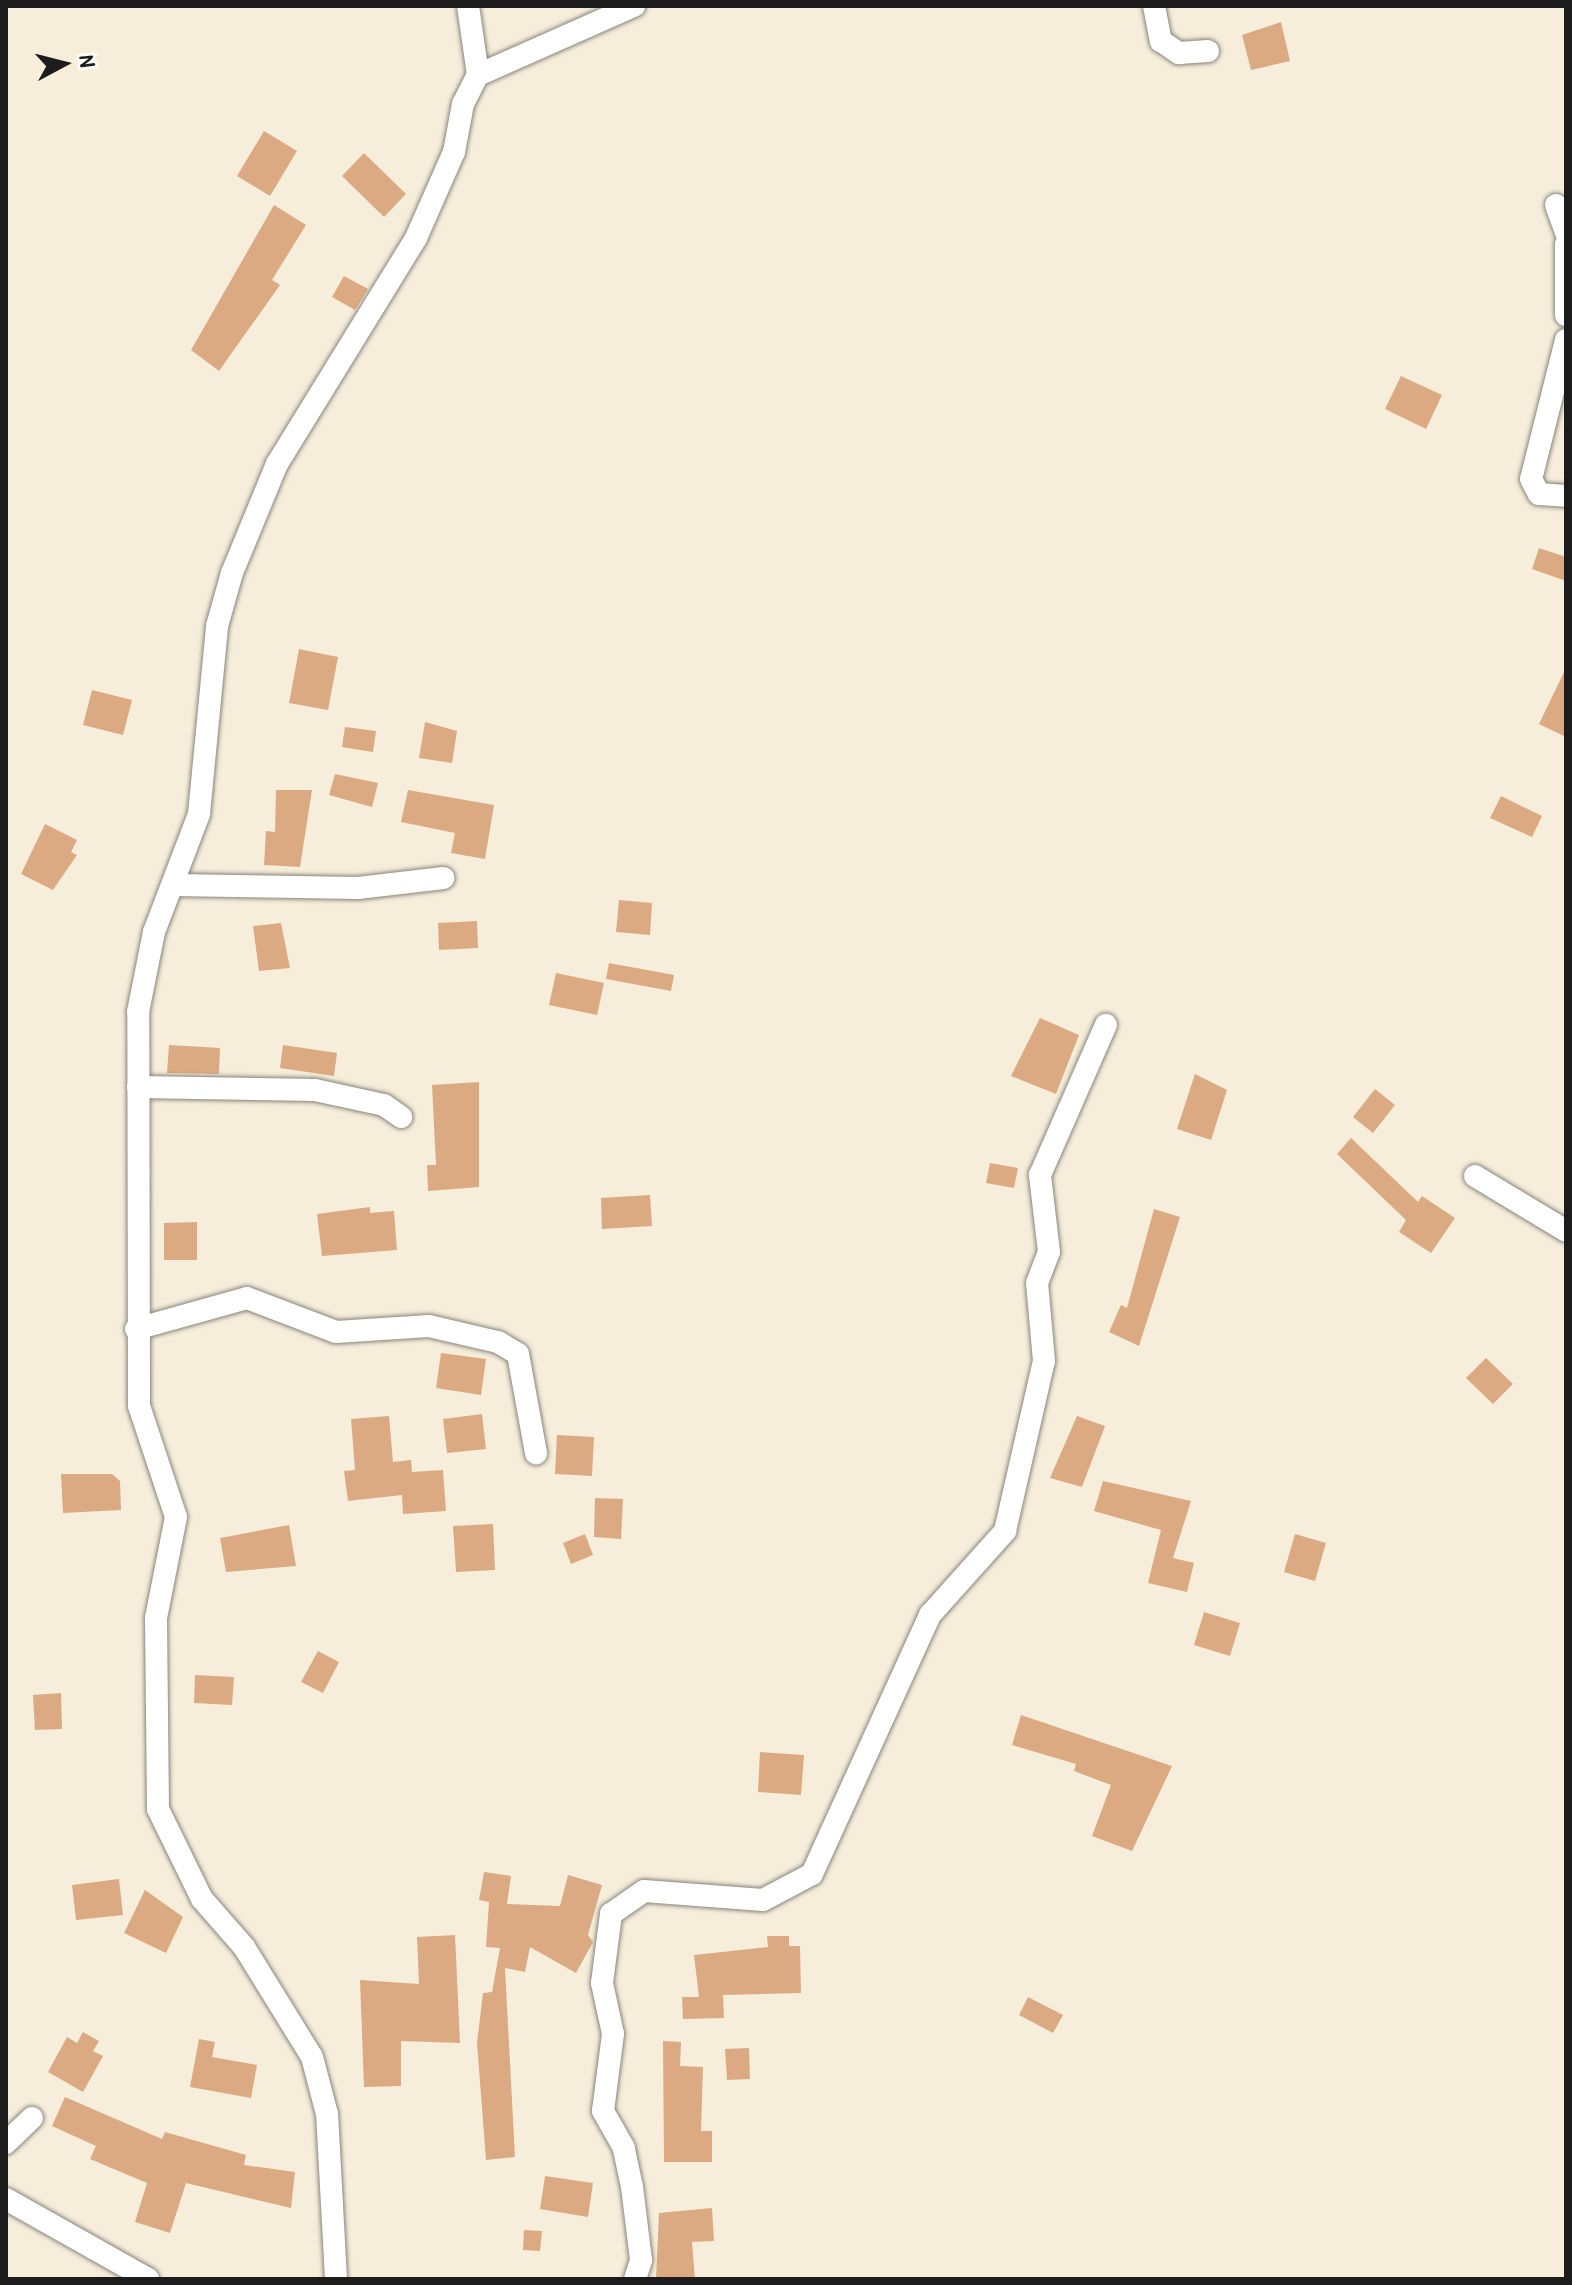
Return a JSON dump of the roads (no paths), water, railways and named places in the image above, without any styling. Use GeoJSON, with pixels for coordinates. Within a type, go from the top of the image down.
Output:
{"type":"FeatureCollection","features":[{"type":"Feature","properties":{"kind":"street"},"geometry":{"type":"LineString","coordinates":[[336,2279],[327,2114],[312,2057],[244,1947],[202,1899],[158,1809],[156,1618],[176,1517],[139,1406],[136,1329],[138,1012],[154,932],[199,814],[217,626],[250,524],[277,464],[416,238],[478,75],[468,6]]}},
{"type":"Feature","properties":{"kind":"street"},"geometry":{"type":"LineString","coordinates":[[478,75],[634,6]]}},
{"type":"Feature","properties":{"kind":"street"},"geometry":{"type":"LineString","coordinates":[[1154,6],[1161,41],[1179,53],[1208,51]]}},
{"type":"Feature","properties":{"kind":"street"},"geometry":{"type":"LineString","coordinates":[[1556,205],[1566,233]]}},
{"type":"Feature","properties":{"kind":"street"},"geometry":{"type":"LineString","coordinates":[[1566,244],[1566,315]]}},
{"type":"Feature","properties":{"kind":"street"},"geometry":{"type":"LineString","coordinates":[[1566,340],[1531,479],[1539,494],[1566,496]]}},
{"type":"Feature","properties":{"kind":"street"},"geometry":{"type":"LineString","coordinates":[[173,885],[358,888],[443,878]]}},
{"type":"Feature","properties":{"kind":"street"},"geometry":{"type":"LineString","coordinates":[[635,2279],[641,2260],[632,2187],[624,2148],[603,2111],[613,2034],[602,1983],[611,1914],[644,1891],[763,1900],[812,1874],[930,1615],[1005,1531],[1044,1361],[1037,1283],[1049,1252],[1040,1175],[1106,1025]]}},
{"type":"Feature","properties":{"kind":"street"},"geometry":{"type":"LineString","coordinates":[[138,1087],[315,1090],[384,1105],[401,1117]]}},
{"type":"Feature","properties":{"kind":"street"},"geometry":{"type":"LineString","coordinates":[[1475,1176],[1566,1231]]}},
{"type":"Feature","properties":{"kind":"street"},"geometry":{"type":"LineString","coordinates":[[136,1329],[247,1298],[336,1332],[429,1326],[498,1342],[518,1354],[536,1453]]}},
{"type":"Feature","properties":{"kind":"street"},"geometry":{"type":"LineString","coordinates":[[6,2143],[32,2118]]}},
{"type":"Feature","properties":{"kind":"street"},"geometry":{"type":"LineString","coordinates":[[6,2199],[148,2279]]}}]}
